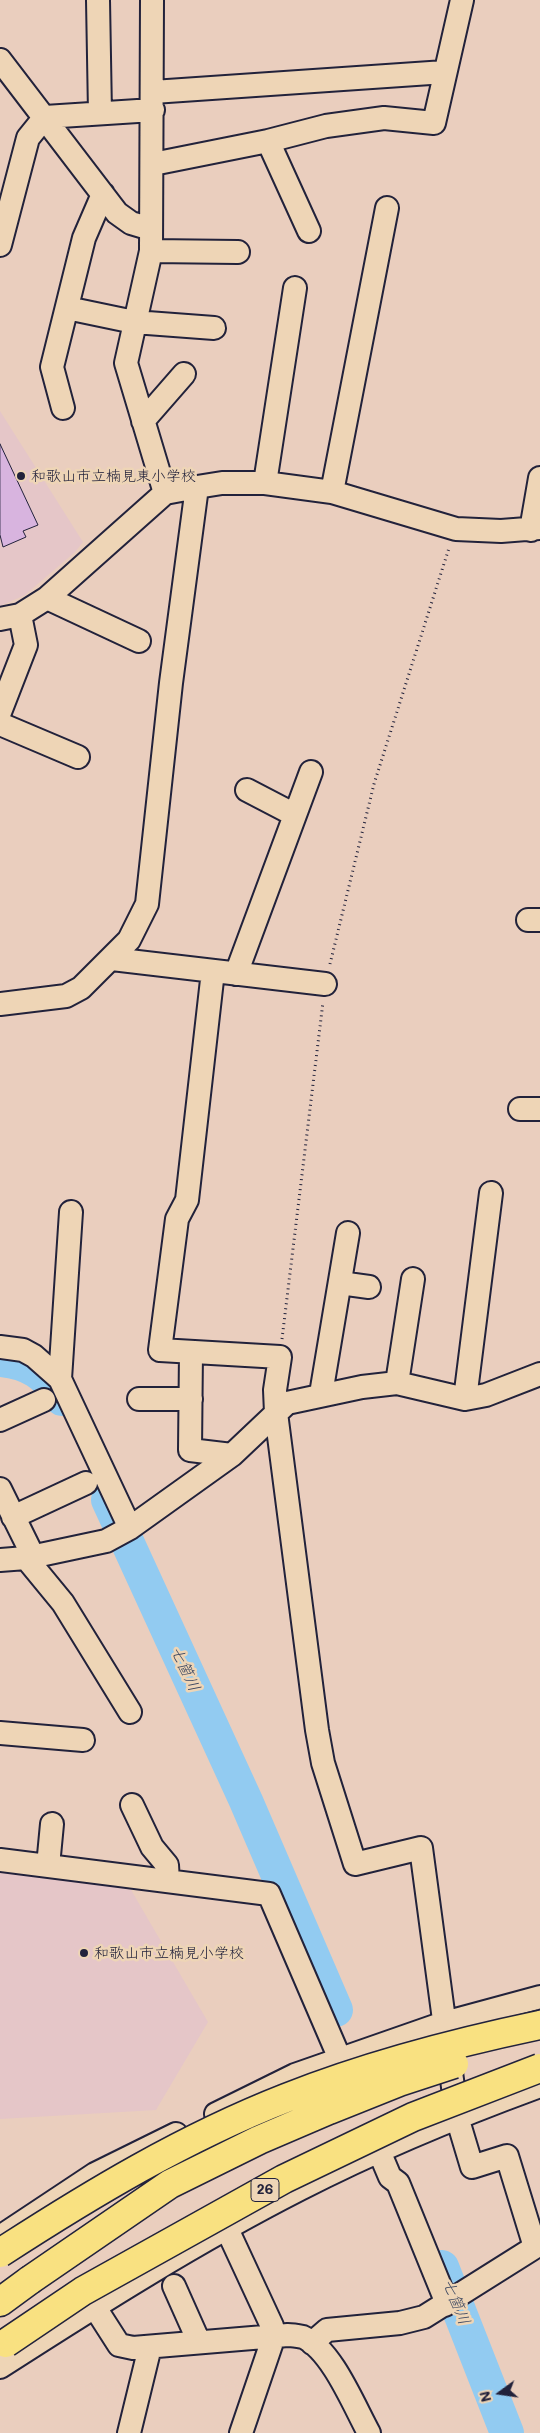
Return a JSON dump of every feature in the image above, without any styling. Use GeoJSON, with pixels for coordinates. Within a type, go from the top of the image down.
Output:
{"type":"FeatureCollection","features":[{"type":"Feature","properties":{"kind":"highway"},"geometry":{"type":"LineString","coordinates":[[0,2253],[93,2193],[201,2136],[285,2099],[346,2076],[490,2036],[540,2025]]}},
{"type":"Feature","properties":{"kind":"highway","name":"26"},"geometry":{"type":"LineString","coordinates":[[0,2302],[170,2184],[258,2140],[400,2082],[540,2038]]}},
{"type":"Feature","properties":{"kind":"highway","name":"26"},"geometry":{"type":"LineString","coordinates":[[30,2280],[185,2195],[320,2131],[404,2098],[499,2066],[540,2055]]}},
{"type":"Feature","properties":{"kind":"highway","name":"26"},"geometry":{"type":"LineString","coordinates":[[2,2352],[83,2291],[284,2179],[413,2117],[540,2068]]}},
{"type":"Feature","properties":{"kind":"street"},"geometry":{"type":"LineString","coordinates":[[98,0],[100,113]]}},
{"type":"Feature","properties":{"kind":"street"},"geometry":{"type":"LineString","coordinates":[[152,0],[153,164],[151,240],[126,363],[165,493]]}},
{"type":"Feature","properties":{"kind":"street"},"geometry":{"type":"LineString","coordinates":[[153,164],[268,141],[326,126],[384,118],[434,123],[462,0]]}},
{"type":"Feature","properties":{"kind":"street"},"geometry":{"type":"LineString","coordinates":[[0,60],[118,213],[151,240],[238,252]]}},
{"type":"Feature","properties":{"kind":"street"},"geometry":{"type":"LineString","coordinates":[[0,245],[7,189],[28,138],[45,117],[100,113],[153,101],[446,72]]}},
{"type":"Feature","properties":{"kind":"street"},"geometry":{"type":"LineString","coordinates":[[268,141],[309,231]]}},
{"type":"Feature","properties":{"kind":"street"},"geometry":{"type":"LineString","coordinates":[[63,408],[52,367],[84,238],[103,194]]}},
{"type":"Feature","properties":{"kind":"street"},"geometry":{"type":"LineString","coordinates":[[332,492],[387,208]]}},
{"type":"Feature","properties":{"kind":"street"},"geometry":{"type":"LineString","coordinates":[[265,483],[294,288]]}},
{"type":"Feature","properties":{"kind":"street"},"geometry":{"type":"LineString","coordinates":[[67,308],[134,322],[214,328]]}},
{"type":"Feature","properties":{"kind":"street"},"geometry":{"type":"LineString","coordinates":[[143,421],[184,374]]}},
{"type":"Feature","properties":{"kind":"street"},"geometry":{"type":"LineString","coordinates":[[0,712],[26,645],[10,617],[47,598],[165,493],[222,483],[265,483],[332,492],[456,529],[501,531],[535,529],[540,478]]}},
{"type":"Feature","properties":{"kind":"street"},"geometry":{"type":"LineString","coordinates":[[0,1004],[66,996],[81,988],[129,940],[147,904],[171,683],[197,487]]}},
{"type":"Feature","properties":{"kind":"street"},"geometry":{"type":"LineString","coordinates":[[47,598],[139,641]]}},
{"type":"Feature","properties":{"kind":"street"},"geometry":{"type":"LineString","coordinates":[[0,724],[78,757]]}},
{"type":"Feature","properties":{"kind":"street"},"geometry":{"type":"LineString","coordinates":[[236,974],[311,772]]}},
{"type":"Feature","properties":{"kind":"street"},"geometry":{"type":"LineString","coordinates":[[248,790],[295,815]]}},
{"type":"Feature","properties":{"kind":"street"},"geometry":{"type":"LineString","coordinates":[[112,959],[326,984]]}},
{"type":"Feature","properties":{"kind":"street"},"geometry":{"type":"LineString","coordinates":[[214,971],[187,1200],[177,1219],[160,1350],[280,1357],[276,1390],[276,1413],[323,1762],[354,1864],[421,1848],[457,2117],[472,2167],[507,2156],[537,2246],[424,2317],[400,2323],[327,2330],[312,2343]]}},
{"type":"Feature","properties":{"kind":"street"},"geometry":{"type":"LineString","coordinates":[[465,1399],[490,1193]]}},
{"type":"Feature","properties":{"kind":"street"},"geometry":{"type":"LineString","coordinates":[[60,1379],[71,1212]]}},
{"type":"Feature","properties":{"kind":"street"},"geometry":{"type":"LineString","coordinates":[[320,1394],[348,1233]]}},
{"type":"Feature","properties":{"kind":"street"},"geometry":{"type":"LineString","coordinates":[[397,1383],[413,1279]]}},
{"type":"Feature","properties":{"kind":"street"},"geometry":{"type":"LineString","coordinates":[[340,1283],[368,1287]]}},
{"type":"Feature","properties":{"kind":"street"},"geometry":{"type":"LineString","coordinates":[[0,1347],[22,1350],[34,1356],[60,1379],[123,1532]]}},
{"type":"Feature","properties":{"kind":"street"},"geometry":{"type":"LineString","coordinates":[[191,1352],[190,1450],[232,1456]]}},
{"type":"Feature","properties":{"kind":"street"},"geometry":{"type":"LineString","coordinates":[[0,1560],[29,1557],[106,1542],[232,1456],[287,1403],[320,1394],[397,1383],[465,1399],[486,1395],[540,1374]]}},
{"type":"Feature","properties":{"kind":"street"},"geometry":{"type":"LineString","coordinates":[[139,1399],[191,1400]]}},
{"type":"Feature","properties":{"kind":"street"},"geometry":{"type":"LineString","coordinates":[[0,1420],[44,1400]]}},
{"type":"Feature","properties":{"kind":"street"},"geometry":{"type":"LineString","coordinates":[[13,1517],[86,1483]]}},
{"type":"Feature","properties":{"kind":"street"},"geometry":{"type":"LineString","coordinates":[[0,1489],[29,1557],[62,1603],[130,1712]]}},
{"type":"Feature","properties":{"kind":"street"},"geometry":{"type":"LineString","coordinates":[[0,1733],[83,1740]]}},
{"type":"Feature","properties":{"kind":"street"},"geometry":{"type":"LineString","coordinates":[[132,1805],[152,1847],[167,1865],[168,1881]]}},
{"type":"Feature","properties":{"kind":"street"},"geometry":{"type":"LineString","coordinates":[[48,1866],[52,1824]]}},
{"type":"Feature","properties":{"kind":"street"},"geometry":{"type":"LineString","coordinates":[[0,1860],[269,1894],[340,2059]]}},
{"type":"Feature","properties":{"kind":"street"},"geometry":{"type":"LineString","coordinates":[[0,2237],[95,2174],[295,2075],[444,2023],[540,1997]]}},
{"type":"Feature","properties":{"kind":"street"},"geometry":{"type":"LineString","coordinates":[[2,2352],[94,2306],[300,2189],[379,2150],[457,2117],[540,2086]]}},
{"type":"Feature","properties":{"kind":"street"},"geometry":{"type":"LineString","coordinates":[[379,2150],[390,2177],[398,2183],[444,2296],[452,2301]]}},
{"type":"Feature","properties":{"kind":"street"},"geometry":{"type":"LineString","coordinates":[[227,2229],[272,2326],[274,2336],[241,2433]]}},
{"type":"Feature","properties":{"kind":"street"},"geometry":{"type":"LineString","coordinates":[[174,2286],[199,2342]]}},
{"type":"Feature","properties":{"kind":"street"},"geometry":{"type":"LineString","coordinates":[[94,2306],[119,2345],[133,2348],[274,2336],[302,2337],[312,2343],[329,2361],[369,2433]]}},
{"type":"Feature","properties":{"kind":"street"},"geometry":{"type":"LineString","coordinates":[[129,2433],[150,2346]]}},
{"type":"Feature","properties":{"kind":"path"},"geometry":{"type":"LineString","coordinates":[[280,1357],[326,984],[374,784],[456,529]]}},
{"type":"Feature","properties":{"kind":"shaded area","name":"和歌山市立楠見東小学校"},"geometry":{"type":"Polygon","coordinates":[[[0,411],[83,542],[75,552],[25,595],[0,606],[0,411]]]}},
{"type":"Feature","properties":{"kind":"shaded area","name":"和歌山市立楠見小学校"},"geometry":{"type":"Polygon","coordinates":[[[0,1867],[127,1883],[208,2022],[156,2110],[0,2119],[0,1867]]]}},
{"type":"Feature","properties":{"kind":"building"},"geometry":{"type":"Polygon","coordinates":[[[0,444],[38,525],[23,531],[26,537],[3,547],[0,535],[0,444]]]}},
{"type":"Feature","properties":{"kind":"waterway","name":"七箇川"},"geometry":{"type":"LineString","coordinates":[[0,1360],[20,1364],[36,1371],[50,1383],[62,1399]]}},
{"type":"Feature","properties":{"kind":"waterway","name":"七箇川"},"geometry":{"type":"LineString","coordinates":[[108,1500],[246,1801],[336,2010]]}},
{"type":"Feature","properties":{"kind":"waterway","name":"七箇川"},"geometry":{"type":"LineString","coordinates":[[442,2267],[507,2433]]}},
{"type":"Feature","properties":{"kind":"place","name":"和歌山市立楠見東小学校"},"geometry":{"type":"Point","coordinates":[21,476]}},
{"type":"Feature","properties":{"kind":"place","name":"和歌山市立楠見小学校"},"geometry":{"type":"Point","coordinates":[84,1953]}}]}
